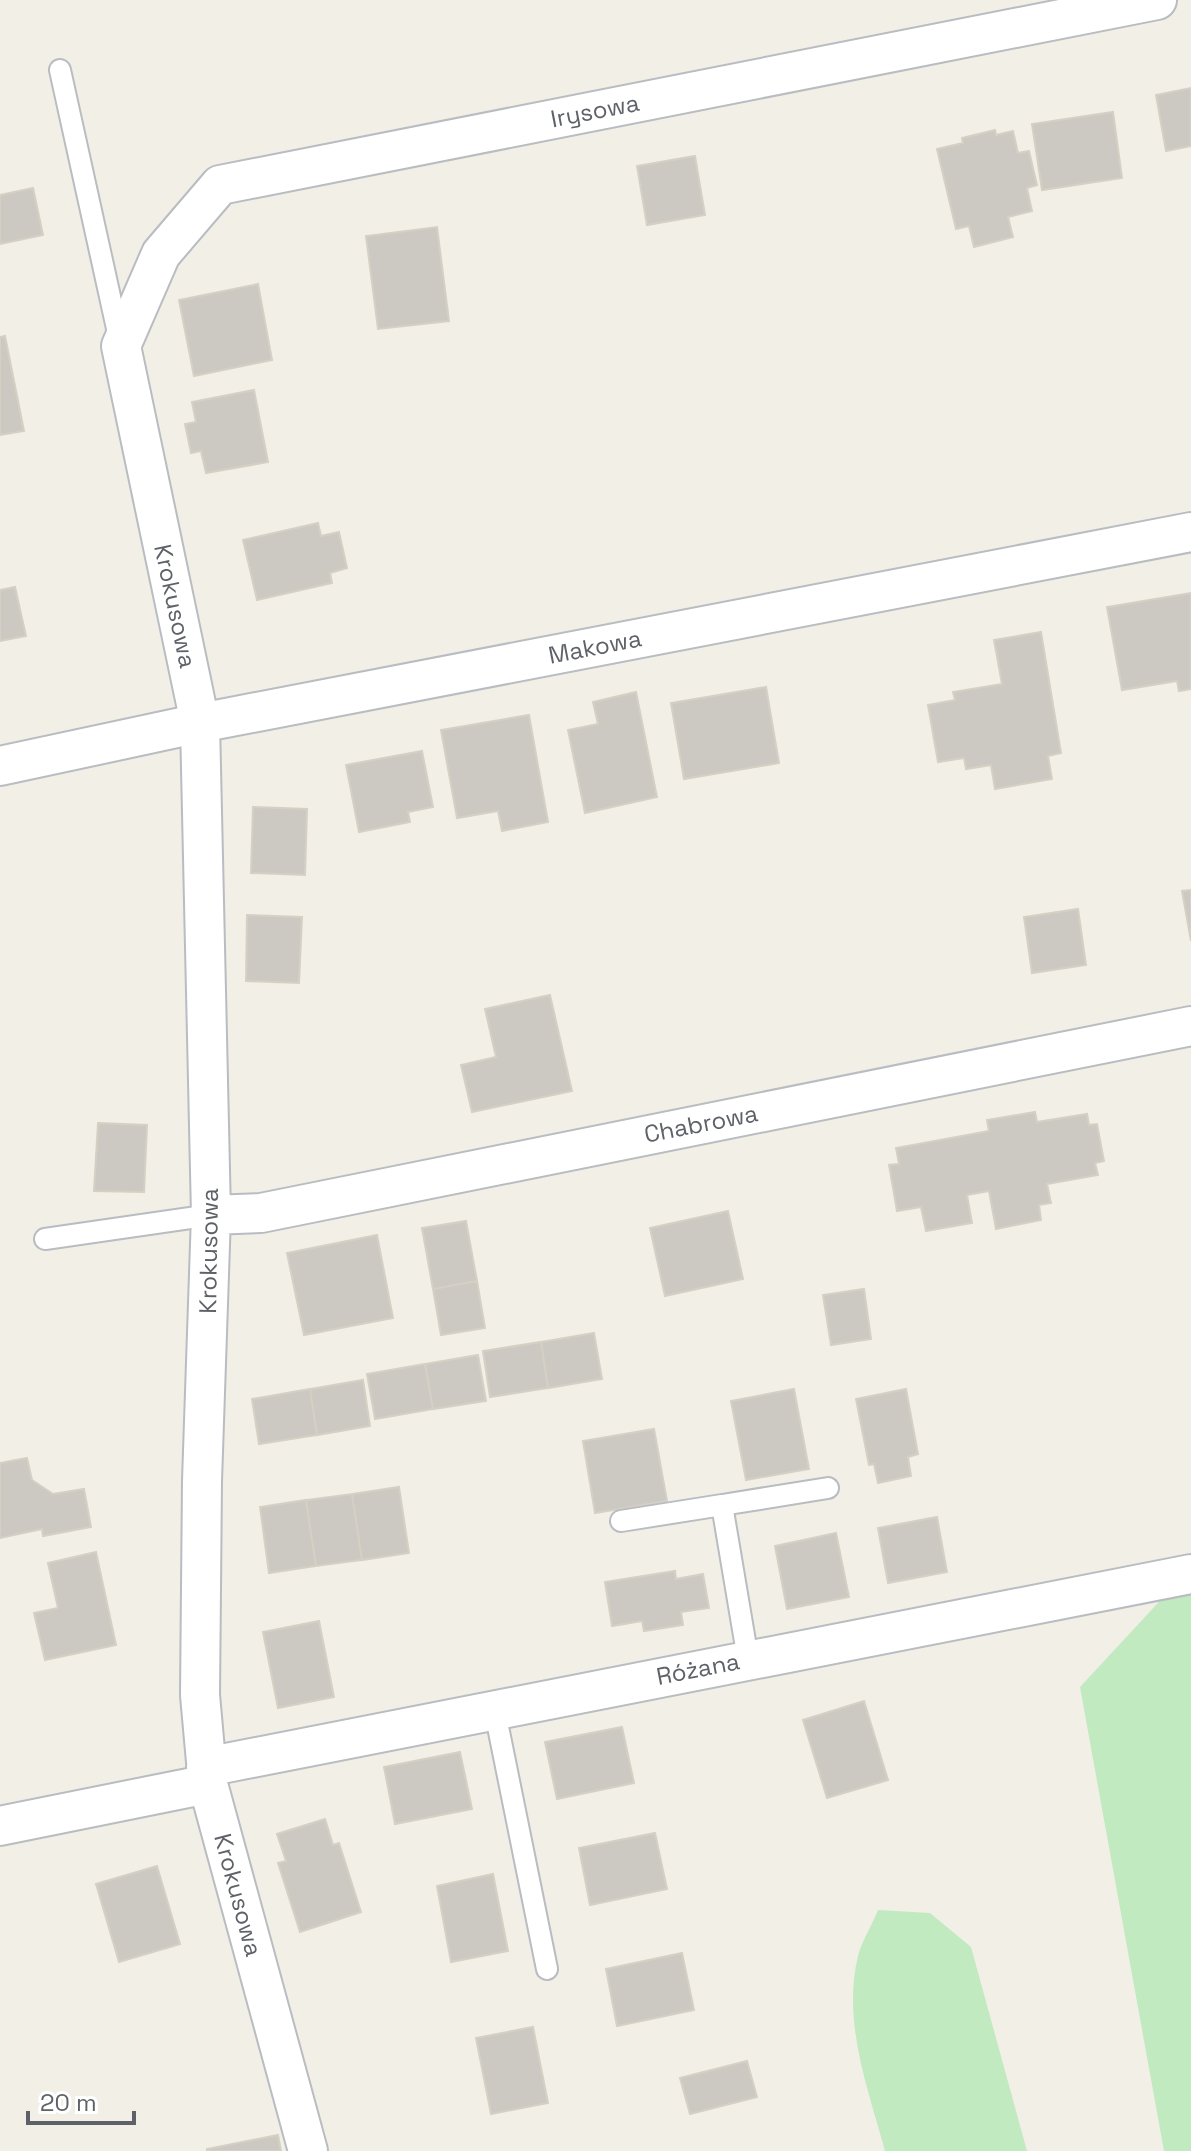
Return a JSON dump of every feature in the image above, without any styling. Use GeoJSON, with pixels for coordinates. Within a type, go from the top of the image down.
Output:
{"type":"FeatureCollection","features":[{"type":"Feature","properties":{"kind":"street","name":"Irysowa"},"geometry":{"type":"LineString","coordinates":[[121,346],[161,254],[220,185],[1157,0]]}},
{"type":"Feature","properties":{"kind":"street","name":"Krokusowa"},"geometry":{"type":"LineString","coordinates":[[121,346],[200,723],[211,1215],[200,1664],[207,1775],[308,2151]]}},
{"type":"Feature","properties":{"kind":"street","name":"Makowa"},"geometry":{"type":"LineString","coordinates":[[0,766],[200,723],[1191,532]]}},
{"type":"Feature","properties":{"kind":"street","name":"Chabrowa"},"geometry":{"type":"LineString","coordinates":[[211,1215],[261,1213],[1191,1026]]}},
{"type":"Feature","properties":{"kind":"street","name":"Różana"},"geometry":{"type":"LineString","coordinates":[[0,1826],[494,1707],[1191,1574]]}},
{"type":"Feature","properties":{"kind":"lane"},"geometry":{"type":"LineString","coordinates":[[60,70],[121,346]]}},
{"type":"Feature","properties":{"kind":"lane"},"geometry":{"type":"LineString","coordinates":[[45,1239],[211,1215]]}},
{"type":"Feature","properties":{"kind":"lane"},"geometry":{"type":"LineString","coordinates":[[621,1521],[828,1488]]}},
{"type":"Feature","properties":{"kind":"lane"},"geometry":{"type":"LineString","coordinates":[[722,1505],[748,1659]]}},
{"type":"Feature","properties":{"kind":"lane"},"geometry":{"type":"LineString","coordinates":[[494,1707],[547,1969]]}},
{"type":"Feature","properties":{"kind":"green space"},"geometry":{"type":"Polygon","coordinates":[[[1191,1588],[1191,2151],[1164,2151],[1080,1687],[1170,1590],[1191,1588]]]}},
{"type":"Feature","properties":{"kind":"green space"},"geometry":{"type":"Polygon","coordinates":[[[878,1910],[930,1913],[971,1947],[1027,2151],[885,2151],[859,2055],[853,2005],[858,1956],[878,1910]]]}},
{"type":"Feature","properties":{"kind":"building"},"geometry":{"type":"Polygon","coordinates":[[[1191,88],[1191,146],[1166,151],[1156,95],[1191,88]]]}},
{"type":"Feature","properties":{"kind":"building"},"geometry":{"type":"Polygon","coordinates":[[[1113,112],[1122,178],[1042,190],[1032,124],[1113,112]]]}},
{"type":"Feature","properties":{"kind":"building"},"geometry":{"type":"Polygon","coordinates":[[[995,130],[996,135],[1013,131],[1018,153],[1029,151],[1037,185],[1027,188],[1032,211],[1008,217],[1013,237],[974,247],[969,226],[956,229],[937,149],[963,143],[962,138],[995,130]]]}},
{"type":"Feature","properties":{"kind":"building"},"geometry":{"type":"Polygon","coordinates":[[[695,156],[705,215],[647,225],[637,166],[695,156]]]}},
{"type":"Feature","properties":{"kind":"building"},"geometry":{"type":"Polygon","coordinates":[[[33,188],[43,235],[0,244],[0,195],[33,188]]]}},
{"type":"Feature","properties":{"kind":"building"},"geometry":{"type":"Polygon","coordinates":[[[437,227],[449,321],[378,329],[366,236],[437,227]]]}},
{"type":"Feature","properties":{"kind":"building"},"geometry":{"type":"Polygon","coordinates":[[[258,284],[272,360],[194,376],[179,300],[258,284]]]}},
{"type":"Feature","properties":{"kind":"building"},"geometry":{"type":"Polygon","coordinates":[[[5,336],[24,431],[0,435],[0,337],[5,336]]]}},
{"type":"Feature","properties":{"kind":"building"},"geometry":{"type":"Polygon","coordinates":[[[254,390],[268,462],[206,473],[201,451],[191,453],[185,424],[196,422],[192,402],[254,390]]]}},
{"type":"Feature","properties":{"kind":"building"},"geometry":{"type":"Polygon","coordinates":[[[318,523],[321,536],[339,532],[347,568],[330,573],[332,583],[257,600],[243,540],[318,523]]]}},
{"type":"Feature","properties":{"kind":"building"},"geometry":{"type":"Polygon","coordinates":[[[15,587],[26,636],[0,641],[0,590],[15,587]]]}},
{"type":"Feature","properties":{"kind":"building"},"geometry":{"type":"Polygon","coordinates":[[[1191,593],[1191,689],[1179,691],[1177,681],[1122,690],[1107,607],[1191,593]]]}},
{"type":"Feature","properties":{"kind":"building"},"geometry":{"type":"Polygon","coordinates":[[[1041,632],[1061,753],[1048,756],[1052,779],[995,789],[991,765],[966,769],[964,758],[938,762],[928,705],[955,700],[953,692],[1002,684],[994,640],[1041,632]]]}},
{"type":"Feature","properties":{"kind":"building"},"geometry":{"type":"Polygon","coordinates":[[[766,687],[779,763],[684,779],[671,703],[766,687]]]}},
{"type":"Feature","properties":{"kind":"building"},"geometry":{"type":"Polygon","coordinates":[[[636,692],[657,797],[585,813],[568,730],[598,724],[593,702],[636,692]]]}},
{"type":"Feature","properties":{"kind":"building"},"geometry":{"type":"Polygon","coordinates":[[[529,715],[548,822],[502,831],[498,811],[457,818],[441,730],[529,715]]]}},
{"type":"Feature","properties":{"kind":"building"},"geometry":{"type":"Polygon","coordinates":[[[422,751],[433,807],[408,812],[410,822],[359,832],[346,765],[422,751]]]}},
{"type":"Feature","properties":{"kind":"building"},"geometry":{"type":"Polygon","coordinates":[[[253,807],[307,809],[305,875],[251,873],[253,807]]]}},
{"type":"Feature","properties":{"kind":"building"},"geometry":{"type":"Polygon","coordinates":[[[1191,890],[1191,941],[1182,891],[1191,890]]]}},
{"type":"Feature","properties":{"kind":"building"},"geometry":{"type":"Polygon","coordinates":[[[1078,909],[1086,965],[1032,973],[1024,917],[1078,909]]]}},
{"type":"Feature","properties":{"kind":"building"},"geometry":{"type":"Polygon","coordinates":[[[247,915],[302,917],[299,983],[246,981],[247,915]]]}},
{"type":"Feature","properties":{"kind":"building"},"geometry":{"type":"Polygon","coordinates":[[[550,995],[572,1091],[472,1112],[461,1065],[496,1057],[485,1009],[550,995]]]}},
{"type":"Feature","properties":{"kind":"building"},"geometry":{"type":"Polygon","coordinates":[[[1035,1112],[1037,1122],[1087,1114],[1089,1125],[1097,1124],[1104,1161],[1095,1163],[1098,1175],[1047,1184],[1051,1203],[1039,1205],[1041,1220],[996,1229],[989,1191],[967,1195],[972,1223],[926,1231],[921,1207],[897,1211],[889,1165],[899,1164],[896,1148],[989,1131],[987,1120],[1035,1112]]]}},
{"type":"Feature","properties":{"kind":"building"},"geometry":{"type":"Polygon","coordinates":[[[98,1123],[147,1125],[144,1192],[94,1191],[98,1123]]]}},
{"type":"Feature","properties":{"kind":"building"},"geometry":{"type":"Polygon","coordinates":[[[728,1211],[743,1279],[665,1296],[650,1228],[728,1211]]]}},
{"type":"Feature","properties":{"kind":"building"},"geometry":{"type":"Polygon","coordinates":[[[466,1221],[477,1281],[433,1289],[422,1228],[466,1221]]]}},
{"type":"Feature","properties":{"kind":"building"},"geometry":{"type":"Polygon","coordinates":[[[377,1235],[393,1318],[304,1335],[287,1253],[377,1235]]]}},
{"type":"Feature","properties":{"kind":"building"},"geometry":{"type":"Polygon","coordinates":[[[477,1281],[485,1328],[441,1335],[433,1289],[477,1281]]]}},
{"type":"Feature","properties":{"kind":"building"},"geometry":{"type":"Polygon","coordinates":[[[864,1289],[871,1339],[831,1345],[823,1295],[864,1289]]]}},
{"type":"Feature","properties":{"kind":"building"},"geometry":{"type":"Polygon","coordinates":[[[594,1333],[602,1379],[548,1388],[541,1342],[594,1333]]]}},
{"type":"Feature","properties":{"kind":"building"},"geometry":{"type":"Polygon","coordinates":[[[541,1342],[548,1388],[490,1397],[483,1351],[541,1342]]]}},
{"type":"Feature","properties":{"kind":"building"},"geometry":{"type":"Polygon","coordinates":[[[478,1355],[486,1401],[433,1409],[425,1364],[478,1355]]]}},
{"type":"Feature","properties":{"kind":"building"},"geometry":{"type":"Polygon","coordinates":[[[425,1364],[433,1409],[375,1419],[367,1374],[425,1364]]]}},
{"type":"Feature","properties":{"kind":"building"},"geometry":{"type":"Polygon","coordinates":[[[363,1380],[370,1426],[317,1435],[310,1389],[363,1380]]]}},
{"type":"Feature","properties":{"kind":"building"},"geometry":{"type":"Polygon","coordinates":[[[310,1389],[317,1435],[259,1444],[252,1399],[310,1389]]]}},
{"type":"Feature","properties":{"kind":"building"},"geometry":{"type":"Polygon","coordinates":[[[794,1389],[809,1469],[746,1480],[731,1401],[794,1389]]]}},
{"type":"Feature","properties":{"kind":"building"},"geometry":{"type":"Polygon","coordinates":[[[906,1389],[918,1454],[908,1457],[911,1476],[878,1483],[874,1464],[869,1465],[856,1399],[906,1389]]]}},
{"type":"Feature","properties":{"kind":"building"},"geometry":{"type":"Polygon","coordinates":[[[654,1429],[667,1501],[595,1513],[583,1441],[654,1429]]]}},
{"type":"Feature","properties":{"kind":"building"},"geometry":{"type":"Polygon","coordinates":[[[27,1458],[32,1480],[53,1494],[84,1489],[91,1527],[43,1536],[42,1529],[0,1538],[0,1463],[27,1458]]]}},
{"type":"Feature","properties":{"kind":"building"},"geometry":{"type":"Polygon","coordinates":[[[399,1487],[409,1553],[362,1560],[352,1494],[399,1487]]]}},
{"type":"Feature","properties":{"kind":"building"},"geometry":{"type":"Polygon","coordinates":[[[352,1494],[362,1560],[316,1566],[306,1500],[352,1494]]]}},
{"type":"Feature","properties":{"kind":"building"},"geometry":{"type":"Polygon","coordinates":[[[306,1500],[316,1566],[269,1573],[260,1507],[306,1500]]]}},
{"type":"Feature","properties":{"kind":"building"},"geometry":{"type":"Polygon","coordinates":[[[937,1517],[947,1572],[888,1583],[878,1528],[937,1517]]]}},
{"type":"Feature","properties":{"kind":"building"},"geometry":{"type":"Polygon","coordinates":[[[836,1533],[849,1597],[787,1609],[775,1546],[836,1533]]]}},
{"type":"Feature","properties":{"kind":"building"},"geometry":{"type":"Polygon","coordinates":[[[96,1552],[116,1645],[45,1660],[34,1613],[58,1608],[48,1563],[96,1552]]]}},
{"type":"Feature","properties":{"kind":"building"},"geometry":{"type":"Polygon","coordinates":[[[675,1571],[676,1579],[703,1574],[709,1608],[681,1612],[683,1625],[644,1631],[642,1621],[612,1626],[605,1582],[675,1571]]]}},
{"type":"Feature","properties":{"kind":"building"},"geometry":{"type":"Polygon","coordinates":[[[319,1621],[334,1697],[278,1708],[263,1632],[319,1621]]]}},
{"type":"Feature","properties":{"kind":"building"},"geometry":{"type":"Polygon","coordinates":[[[864,1701],[888,1780],[827,1798],[803,1720],[864,1701]]]}},
{"type":"Feature","properties":{"kind":"building"},"geometry":{"type":"Polygon","coordinates":[[[622,1727],[634,1783],[557,1799],[545,1742],[622,1727]]]}},
{"type":"Feature","properties":{"kind":"building"},"geometry":{"type":"Polygon","coordinates":[[[460,1752],[472,1809],[395,1824],[384,1767],[460,1752]]]}},
{"type":"Feature","properties":{"kind":"building"},"geometry":{"type":"Polygon","coordinates":[[[325,1819],[333,1845],[339,1843],[361,1912],[300,1932],[278,1863],[286,1861],[277,1834],[325,1819]]]}},
{"type":"Feature","properties":{"kind":"building"},"geometry":{"type":"Polygon","coordinates":[[[655,1833],[667,1889],[590,1905],[579,1848],[655,1833]]]}},
{"type":"Feature","properties":{"kind":"building"},"geometry":{"type":"Polygon","coordinates":[[[157,1866],[180,1944],[119,1962],[96,1884],[157,1866]]]}},
{"type":"Feature","properties":{"kind":"building"},"geometry":{"type":"Polygon","coordinates":[[[493,1874],[508,1951],[451,1962],[437,1886],[493,1874]]]}},
{"type":"Feature","properties":{"kind":"building"},"geometry":{"type":"Polygon","coordinates":[[[682,1953],[694,2010],[617,2026],[606,1969],[682,1953]]]}},
{"type":"Feature","properties":{"kind":"building"},"geometry":{"type":"Polygon","coordinates":[[[533,2027],[548,2103],[491,2114],[476,2038],[533,2027]]]}},
{"type":"Feature","properties":{"kind":"building"},"geometry":{"type":"Polygon","coordinates":[[[747,2061],[757,2097],[690,2114],[680,2078],[747,2061]]]}},
{"type":"Feature","properties":{"kind":"building"},"geometry":{"type":"Polygon","coordinates":[[[278,2135],[281,2151],[207,2151],[207,2149],[278,2135]]]}}]}
